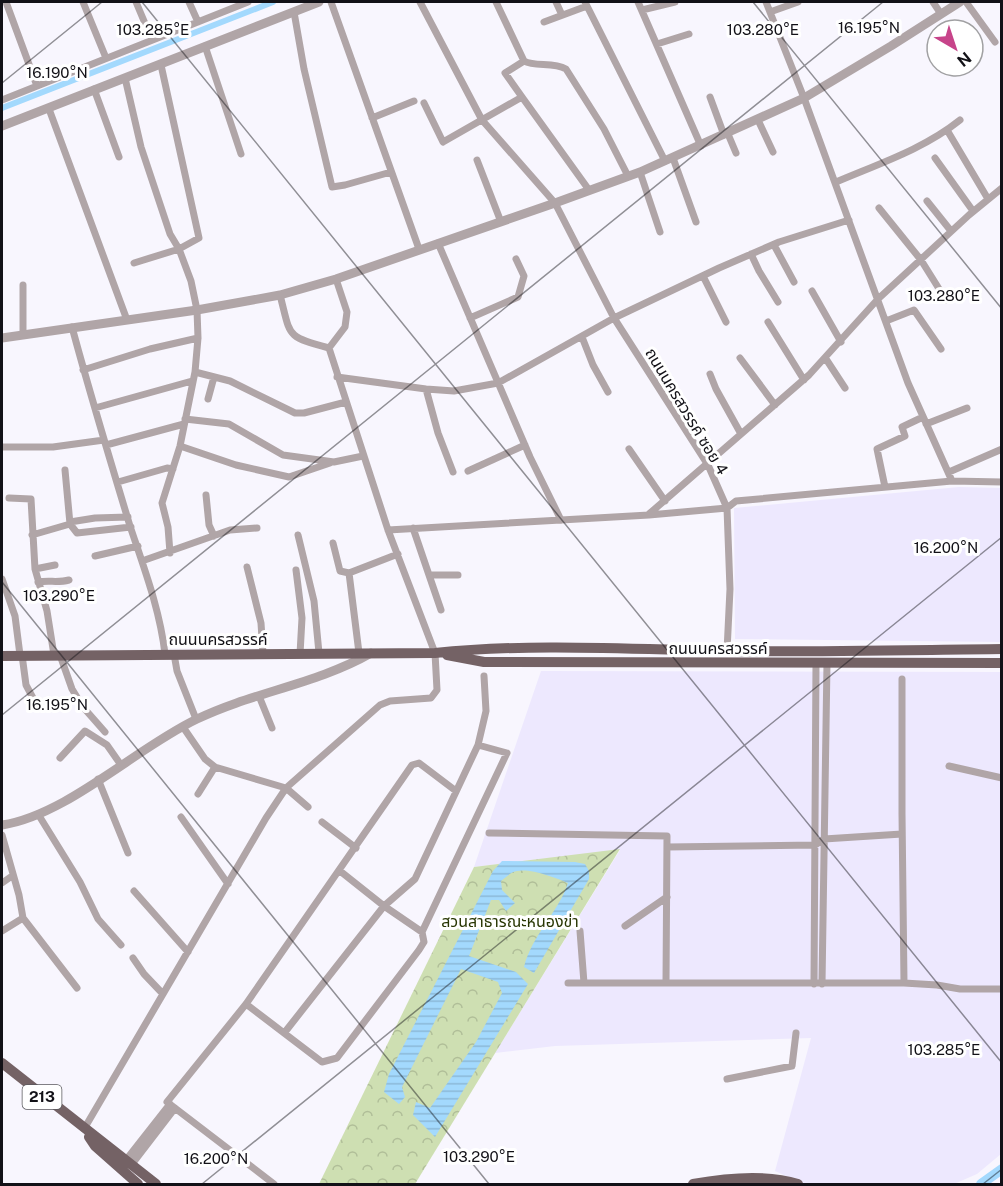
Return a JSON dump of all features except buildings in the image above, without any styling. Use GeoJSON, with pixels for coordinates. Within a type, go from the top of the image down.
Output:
{"type":"FeatureCollection","features":[{"type":"Feature","properties":{"kind":"main road","name":"ถนนนครสวรรค์"},"geometry":{"type":"LineString","coordinates":[[2,656],[435,653],[476,649],[547,647],[727,651],[1002,649]]}},
{"type":"Feature","properties":{"kind":"main road"},"geometry":{"type":"LineString","coordinates":[[476,649],[476,662]]}},
{"type":"Feature","properties":{"kind":"main road"},"geometry":{"type":"LineString","coordinates":[[970,649],[970,663]]}},
{"type":"Feature","properties":{"kind":"main road","name":"ถนนนครสวรรค์"},"geometry":{"type":"LineString","coordinates":[[435,653],[476,662],[1002,663]]}},
{"type":"Feature","properties":{"kind":"main road","name":"213"},"geometry":{"type":"LineString","coordinates":[[2,1063],[156,1185]]}},
{"type":"Feature","properties":{"kind":"main road","name":"213"},"geometry":{"type":"LineString","coordinates":[[84,1130],[95,1146],[136,1183]]}},
{"type":"Feature","properties":{"kind":"main road"},"geometry":{"type":"LineString","coordinates":[[136,1183],[142,1172]]}},
{"type":"Feature","properties":{"kind":"main road"},"geometry":{"type":"LineString","coordinates":[[693,1185],[724,1179],[753,1179],[798,1185]]}},
{"type":"Feature","properties":{"kind":"street"},"geometry":{"type":"LineString","coordinates":[[6,2],[37,86]]}},
{"type":"Feature","properties":{"kind":"street"},"geometry":{"type":"LineString","coordinates":[[83,2],[106,58]]}},
{"type":"Feature","properties":{"kind":"street"},"geometry":{"type":"LineString","coordinates":[[136,2],[152,40]]}},
{"type":"Feature","properties":{"kind":"street"},"geometry":{"type":"LineString","coordinates":[[189,2],[198,22]]}},
{"type":"Feature","properties":{"kind":"street"},"geometry":{"type":"LineString","coordinates":[[2,100],[244,2]]}},
{"type":"Feature","properties":{"kind":"street"},"geometry":{"type":"LineString","coordinates":[[2,126],[319,2]]}},
{"type":"Feature","properties":{"kind":"street"},"geometry":{"type":"LineString","coordinates":[[331,2],[419,249]]}},
{"type":"Feature","properties":{"kind":"street","name":"ถนนนครสวรรค์ ซอย 4"},"geometry":{"type":"LineString","coordinates":[[420,2],[482,120],[555,203],[614,318],[708,465],[727,508],[730,590],[727,651]]}},
{"type":"Feature","properties":{"kind":"street"},"geometry":{"type":"LineString","coordinates":[[496,2],[524,61],[529,64],[557,65],[566,69],[610,141],[628,176]]}},
{"type":"Feature","properties":{"kind":"street"},"geometry":{"type":"LineString","coordinates":[[556,2],[562,15]]}},
{"type":"Feature","properties":{"kind":"street"},"geometry":{"type":"LineString","coordinates":[[638,2],[701,146]]}},
{"type":"Feature","properties":{"kind":"street"},"geometry":{"type":"LineString","coordinates":[[642,10],[675,2]]}},
{"type":"Feature","properties":{"kind":"street"},"geometry":{"type":"LineString","coordinates":[[766,2],[836,182],[924,420],[952,481]]}},
{"type":"Feature","properties":{"kind":"street"},"geometry":{"type":"LineString","coordinates":[[770,12],[798,2]]}},
{"type":"Feature","properties":{"kind":"street"},"geometry":{"type":"LineString","coordinates":[[933,2],[941,14]]}},
{"type":"Feature","properties":{"kind":"street"},"geometry":{"type":"LineString","coordinates":[[2,338],[197,310],[280,295],[336,279],[501,222],[640,172],[804,98],[960,2]]}},
{"type":"Feature","properties":{"kind":"street"},"geometry":{"type":"LineString","coordinates":[[966,2],[994,42]]}},
{"type":"Feature","properties":{"kind":"street"},"geometry":{"type":"LineString","coordinates":[[544,22],[586,4],[669,160],[696,222]]}},
{"type":"Feature","properties":{"kind":"street"},"geometry":{"type":"LineString","coordinates":[[294,12],[304,69],[332,187],[391,172]]}},
{"type":"Feature","properties":{"kind":"street"},"geometry":{"type":"LineString","coordinates":[[657,44],[689,34]]}},
{"type":"Feature","properties":{"kind":"street"},"geometry":{"type":"LineString","coordinates":[[205,46],[241,154]]}},
{"type":"Feature","properties":{"kind":"street"},"geometry":{"type":"LineString","coordinates":[[524,61],[505,73],[589,190]]}},
{"type":"Feature","properties":{"kind":"street"},"geometry":{"type":"LineString","coordinates":[[134,263],[178,249],[199,238],[161,65]]}},
{"type":"Feature","properties":{"kind":"street"},"geometry":{"type":"LineString","coordinates":[[125,78],[141,147],[170,234],[191,281],[197,310],[198,338],[195,372],[180,446],[162,503],[168,527],[170,553]]}},
{"type":"Feature","properties":{"kind":"street"},"geometry":{"type":"LineString","coordinates":[[94,89],[119,157]]}},
{"type":"Feature","properties":{"kind":"street"},"geometry":{"type":"LineString","coordinates":[[423,103],[443,142],[522,97]]}},
{"type":"Feature","properties":{"kind":"street"},"geometry":{"type":"LineString","coordinates":[[710,97],[736,153]]}},
{"type":"Feature","properties":{"kind":"street"},"geometry":{"type":"LineString","coordinates":[[372,118],[414,101]]}},
{"type":"Feature","properties":{"kind":"street"},"geometry":{"type":"LineString","coordinates":[[49,108],[127,320]]}},
{"type":"Feature","properties":{"kind":"street"},"geometry":{"type":"LineString","coordinates":[[758,120],[773,152]]}},
{"type":"Feature","properties":{"kind":"street"},"geometry":{"type":"LineString","coordinates":[[836,182],[908,152],[960,120]]}},
{"type":"Feature","properties":{"kind":"street"},"geometry":{"type":"LineString","coordinates":[[947,130],[988,200]]}},
{"type":"Feature","properties":{"kind":"street"},"geometry":{"type":"LineString","coordinates":[[935,158],[973,211]]}},
{"type":"Feature","properties":{"kind":"street"},"geometry":{"type":"LineString","coordinates":[[477,160],[501,222]]}},
{"type":"Feature","properties":{"kind":"street"},"geometry":{"type":"LineString","coordinates":[[640,172],[660,232]]}},
{"type":"Feature","properties":{"kind":"street"},"geometry":{"type":"LineString","coordinates":[[649,515],[804,380],[826,359],[878,299],[973,211],[1002,188]]}},
{"type":"Feature","properties":{"kind":"street"},"geometry":{"type":"LineString","coordinates":[[927,201],[951,231]]}},
{"type":"Feature","properties":{"kind":"street"},"geometry":{"type":"LineString","coordinates":[[879,208],[921,260],[946,300]]}},
{"type":"Feature","properties":{"kind":"street"},"geometry":{"type":"LineString","coordinates":[[337,377],[454,391],[498,383],[614,318],[703,276],[774,245],[849,220]]}},
{"type":"Feature","properties":{"kind":"street"},"geometry":{"type":"LineString","coordinates":[[438,243],[525,445],[561,520]]}},
{"type":"Feature","properties":{"kind":"street"},"geometry":{"type":"LineString","coordinates":[[774,245],[794,282]]}},
{"type":"Feature","properties":{"kind":"street"},"geometry":{"type":"LineString","coordinates":[[751,254],[778,302]]}},
{"type":"Feature","properties":{"kind":"street"},"geometry":{"type":"LineString","coordinates":[[470,318],[518,297],[524,276],[516,259]]}},
{"type":"Feature","properties":{"kind":"street"},"geometry":{"type":"LineString","coordinates":[[703,276],[726,322]]}},
{"type":"Feature","properties":{"kind":"street"},"geometry":{"type":"LineString","coordinates":[[329,348],[345,327],[347,312],[336,279]]}},
{"type":"Feature","properties":{"kind":"street"},"geometry":{"type":"LineString","coordinates":[[23,285],[23,334]]}},
{"type":"Feature","properties":{"kind":"street"},"geometry":{"type":"LineString","coordinates":[[812,291],[841,342]]}},
{"type":"Feature","properties":{"kind":"street"},"geometry":{"type":"LineString","coordinates":[[280,295],[290,332],[298,340],[329,348]]}},
{"type":"Feature","properties":{"kind":"street"},"geometry":{"type":"LineString","coordinates":[[886,321],[914,310],[941,349]]}},
{"type":"Feature","properties":{"kind":"street"},"geometry":{"type":"LineString","coordinates":[[768,322],[804,380]]}},
{"type":"Feature","properties":{"kind":"street"},"geometry":{"type":"LineString","coordinates":[[72,327],[169,654],[196,719]]}},
{"type":"Feature","properties":{"kind":"street"},"geometry":{"type":"LineString","coordinates":[[582,337],[593,365],[608,392]]}},
{"type":"Feature","properties":{"kind":"street"},"geometry":{"type":"LineString","coordinates":[[83,370],[150,349],[198,338]]}},
{"type":"Feature","properties":{"kind":"street"},"geometry":{"type":"LineString","coordinates":[[84,1130],[286,788],[380,705],[390,701],[431,698],[437,690],[435,653],[388,530],[329,348]]}},
{"type":"Feature","properties":{"kind":"street"},"geometry":{"type":"LineString","coordinates":[[740,358],[775,405]]}},
{"type":"Feature","properties":{"kind":"street"},"geometry":{"type":"LineString","coordinates":[[826,359],[845,388]]}},
{"type":"Feature","properties":{"kind":"street"},"geometry":{"type":"LineString","coordinates":[[195,372],[230,381],[295,413],[304,413],[346,402]]}},
{"type":"Feature","properties":{"kind":"street"},"geometry":{"type":"LineString","coordinates":[[710,374],[741,434]]}},
{"type":"Feature","properties":{"kind":"street"},"geometry":{"type":"LineString","coordinates":[[208,399],[214,377]]}},
{"type":"Feature","properties":{"kind":"street"},"geometry":{"type":"LineString","coordinates":[[96,408],[192,381]]}},
{"type":"Feature","properties":{"kind":"street"},"geometry":{"type":"LineString","coordinates":[[426,389],[438,433],[453,472]]}},
{"type":"Feature","properties":{"kind":"street"},"geometry":{"type":"LineString","coordinates":[[885,487],[877,449],[905,436],[903,427],[967,408]]}},
{"type":"Feature","properties":{"kind":"street"},"geometry":{"type":"LineString","coordinates":[[2,447],[53,447],[105,442],[184,422],[229,424],[283,455],[334,462]]}},
{"type":"Feature","properties":{"kind":"street"},"geometry":{"type":"LineString","coordinates":[[468,471],[525,445]]}},
{"type":"Feature","properties":{"kind":"street"},"geometry":{"type":"LineString","coordinates":[[180,446],[236,465],[289,477],[334,462],[363,456]]}},
{"type":"Feature","properties":{"kind":"street"},"geometry":{"type":"LineString","coordinates":[[629,449],[665,501]]}},
{"type":"Feature","properties":{"kind":"street"},"geometry":{"type":"LineString","coordinates":[[949,472],[1002,449]]}},
{"type":"Feature","properties":{"kind":"street"},"geometry":{"type":"LineString","coordinates":[[118,482],[167,468],[173,470]]}},
{"type":"Feature","properties":{"kind":"street"},"geometry":{"type":"LineString","coordinates":[[65,470],[70,523],[76,533],[131,527]]}},
{"type":"Feature","properties":{"kind":"street"},"geometry":{"type":"LineString","coordinates":[[388,530],[649,515],[727,508],[736,501],[885,487],[952,481],[1002,482]]}},
{"type":"Feature","properties":{"kind":"street"},"geometry":{"type":"LineString","coordinates":[[206,495],[209,525],[214,536]]}},
{"type":"Feature","properties":{"kind":"street"},"geometry":{"type":"LineString","coordinates":[[9,498],[31,499],[34,569],[57,655],[83,707],[105,732]]}},
{"type":"Feature","properties":{"kind":"street"},"geometry":{"type":"LineString","coordinates":[[33,535],[95,518],[128,517]]}},
{"type":"Feature","properties":{"kind":"street"},"geometry":{"type":"LineString","coordinates":[[142,561],[230,530],[257,528]]}},
{"type":"Feature","properties":{"kind":"street"},"geometry":{"type":"LineString","coordinates":[[413,528],[441,610]]}},
{"type":"Feature","properties":{"kind":"street"},"geometry":{"type":"LineString","coordinates":[[298,535],[314,601],[319,653]]}},
{"type":"Feature","properties":{"kind":"street"},"geometry":{"type":"LineString","coordinates":[[333,543],[340,571],[349,573],[398,554]]}},
{"type":"Feature","properties":{"kind":"street"},"geometry":{"type":"LineString","coordinates":[[94,556],[138,546]]}},
{"type":"Feature","properties":{"kind":"street"},"geometry":{"type":"LineString","coordinates":[[34,569],[55,565]]}},
{"type":"Feature","properties":{"kind":"street"},"geometry":{"type":"LineString","coordinates":[[246,567],[261,622],[263,654]]}},
{"type":"Feature","properties":{"kind":"street"},"geometry":{"type":"LineString","coordinates":[[296,570],[302,618],[300,654]]}},
{"type":"Feature","properties":{"kind":"street"},"geometry":{"type":"LineString","coordinates":[[349,573],[359,653]]}},
{"type":"Feature","properties":{"kind":"street"},"geometry":{"type":"LineString","coordinates":[[429,575],[458,575]]}},
{"type":"Feature","properties":{"kind":"street"},"geometry":{"type":"LineString","coordinates":[[2,579],[15,616],[28,689],[33,698]]}},
{"type":"Feature","properties":{"kind":"street"},"geometry":{"type":"LineString","coordinates":[[38,582],[69,580]]}},
{"type":"Feature","properties":{"kind":"street"},"geometry":{"type":"LineString","coordinates":[[2,825],[38,814],[196,719],[350,665],[371,653]]}},
{"type":"Feature","properties":{"kind":"street"},"geometry":{"type":"LineString","coordinates":[[822,663],[826,732],[822,984]]}},
{"type":"Feature","properties":{"kind":"street"},"geometry":{"type":"LineString","coordinates":[[814,984],[815,767],[822,663]]}},
{"type":"Feature","properties":{"kind":"street"},"geometry":{"type":"LineString","coordinates":[[285,1032],[384,906],[415,879],[478,745],[486,711],[484,676]]}},
{"type":"Feature","properties":{"kind":"street"},"geometry":{"type":"LineString","coordinates":[[902,679],[904,983]]}},
{"type":"Feature","properties":{"kind":"street"},"geometry":{"type":"LineString","coordinates":[[259,696],[272,728]]}},
{"type":"Feature","properties":{"kind":"street"},"geometry":{"type":"LineString","coordinates":[[183,727],[205,759],[215,767],[286,788],[308,807]]}},
{"type":"Feature","properties":{"kind":"street"},"geometry":{"type":"LineString","coordinates":[[60,758],[85,731],[107,745],[121,765]]}},
{"type":"Feature","properties":{"kind":"street"},"geometry":{"type":"LineString","coordinates":[[816,732],[826,732]]}},
{"type":"Feature","properties":{"kind":"street"},"geometry":{"type":"LineString","coordinates":[[246,1004],[322,1062],[337,1058],[424,942],[422,932],[507,753],[478,745]]}},
{"type":"Feature","properties":{"kind":"street"},"geometry":{"type":"LineString","coordinates":[[274,1185],[167,1102],[246,1004],[412,765],[419,763],[456,791]]}},
{"type":"Feature","properties":{"kind":"street"},"geometry":{"type":"LineString","coordinates":[[815,767],[825,766]]}},
{"type":"Feature","properties":{"kind":"street"},"geometry":{"type":"LineString","coordinates":[[949,766],[1002,778]]}},
{"type":"Feature","properties":{"kind":"street"},"geometry":{"type":"LineString","coordinates":[[198,794],[215,767]]}},
{"type":"Feature","properties":{"kind":"street"},"geometry":{"type":"LineString","coordinates":[[98,779],[128,853]]}},
{"type":"Feature","properties":{"kind":"street"},"geometry":{"type":"LineString","coordinates":[[815,798],[825,798]]}},
{"type":"Feature","properties":{"kind":"street"},"geometry":{"type":"LineString","coordinates":[[38,814],[80,882],[98,919],[121,945]]}},
{"type":"Feature","properties":{"kind":"street"},"geometry":{"type":"LineString","coordinates":[[181,817],[228,884]]}},
{"type":"Feature","properties":{"kind":"street"},"geometry":{"type":"LineString","coordinates":[[322,822],[356,848]]}},
{"type":"Feature","properties":{"kind":"street"},"geometry":{"type":"LineString","coordinates":[[489,833],[666,836],[666,982]]}},
{"type":"Feature","properties":{"kind":"street"},"geometry":{"type":"LineString","coordinates":[[667,847],[815,845],[824,839],[902,834]]}},
{"type":"Feature","properties":{"kind":"street"},"geometry":{"type":"LineString","coordinates":[[2,836],[19,895],[23,918],[77,988]]}},
{"type":"Feature","properties":{"kind":"street"},"geometry":{"type":"LineString","coordinates":[[340,871],[384,906],[422,932]]}},
{"type":"Feature","properties":{"kind":"street"},"geometry":{"type":"LineString","coordinates":[[815,875],[824,875]]}},
{"type":"Feature","properties":{"kind":"street"},"geometry":{"type":"LineString","coordinates":[[2,883],[12,876]]}},
{"type":"Feature","properties":{"kind":"street"},"geometry":{"type":"LineString","coordinates":[[134,891],[188,952]]}},
{"type":"Feature","properties":{"kind":"street"},"geometry":{"type":"LineString","coordinates":[[625,926],[667,897]]}},
{"type":"Feature","properties":{"kind":"street"},"geometry":{"type":"LineString","coordinates":[[814,900],[824,900]]}},
{"type":"Feature","properties":{"kind":"street"},"geometry":{"type":"LineString","coordinates":[[2,931],[23,918]]}},
{"type":"Feature","properties":{"kind":"street"},"geometry":{"type":"LineString","coordinates":[[580,931],[584,983]]}},
{"type":"Feature","properties":{"kind":"street"},"geometry":{"type":"LineString","coordinates":[[814,933],[823,933]]}},
{"type":"Feature","properties":{"kind":"street"},"geometry":{"type":"LineString","coordinates":[[133,958],[163,994]]}},
{"type":"Feature","properties":{"kind":"street"},"geometry":{"type":"LineString","coordinates":[[568,983],[904,983],[956,989],[1002,989]]}},
{"type":"Feature","properties":{"kind":"street"},"geometry":{"type":"LineString","coordinates":[[727,1078],[792,1066],[796,1033]]}},
{"type":"Feature","properties":{"kind":"street"},"geometry":{"type":"LineString","coordinates":[[129,1162],[173,1106]]}},
{"type":"Feature","properties":{"kind":"shaded area"},"geometry":{"type":"Polygon","coordinates":[[[959,487],[1001,488],[1001,642],[735,639],[734,508],[959,487]]]}},
{"type":"Feature","properties":{"kind":"shaded area"},"geometry":{"type":"Polygon","coordinates":[[[541,671],[1001,672],[1001,1154],[977,1174],[954,1184],[804,1184],[775,1171],[811,1038],[555,1046],[495,1053],[620,850],[474,867],[541,671]]]}},
{"type":"Feature","properties":{"kind":"green space","name":"สวนสาธารณะหนองข่า"},"geometry":{"type":"Polygon","coordinates":[[[620,849],[415,1184],[319,1184],[474,867],[620,849]]]}},
{"type":"Feature","properties":{"kind":"water"},"geometry":{"type":"Polygon","coordinates":[[[502,861],[585,864],[589,871],[589,879],[534,973],[524,967],[528,955],[564,894],[568,883],[543,874],[522,870],[513,872],[501,881],[502,890],[515,903],[506,911],[499,900],[491,900],[469,956],[516,972],[528,984],[435,1137],[413,1115],[416,1102],[430,1108],[476,1042],[502,993],[498,982],[461,969],[402,1087],[405,1097],[399,1104],[384,1092],[389,1074],[493,871],[502,861]]]}},
{"type":"Feature","properties":{"kind":"waterway"},"geometry":{"type":"LineString","coordinates":[[2,108],[273,2]]}},
{"type":"Feature","properties":{"kind":"waterway"},"geometry":{"type":"LineString","coordinates":[[981,1184],[1002,1169]]}}]}
